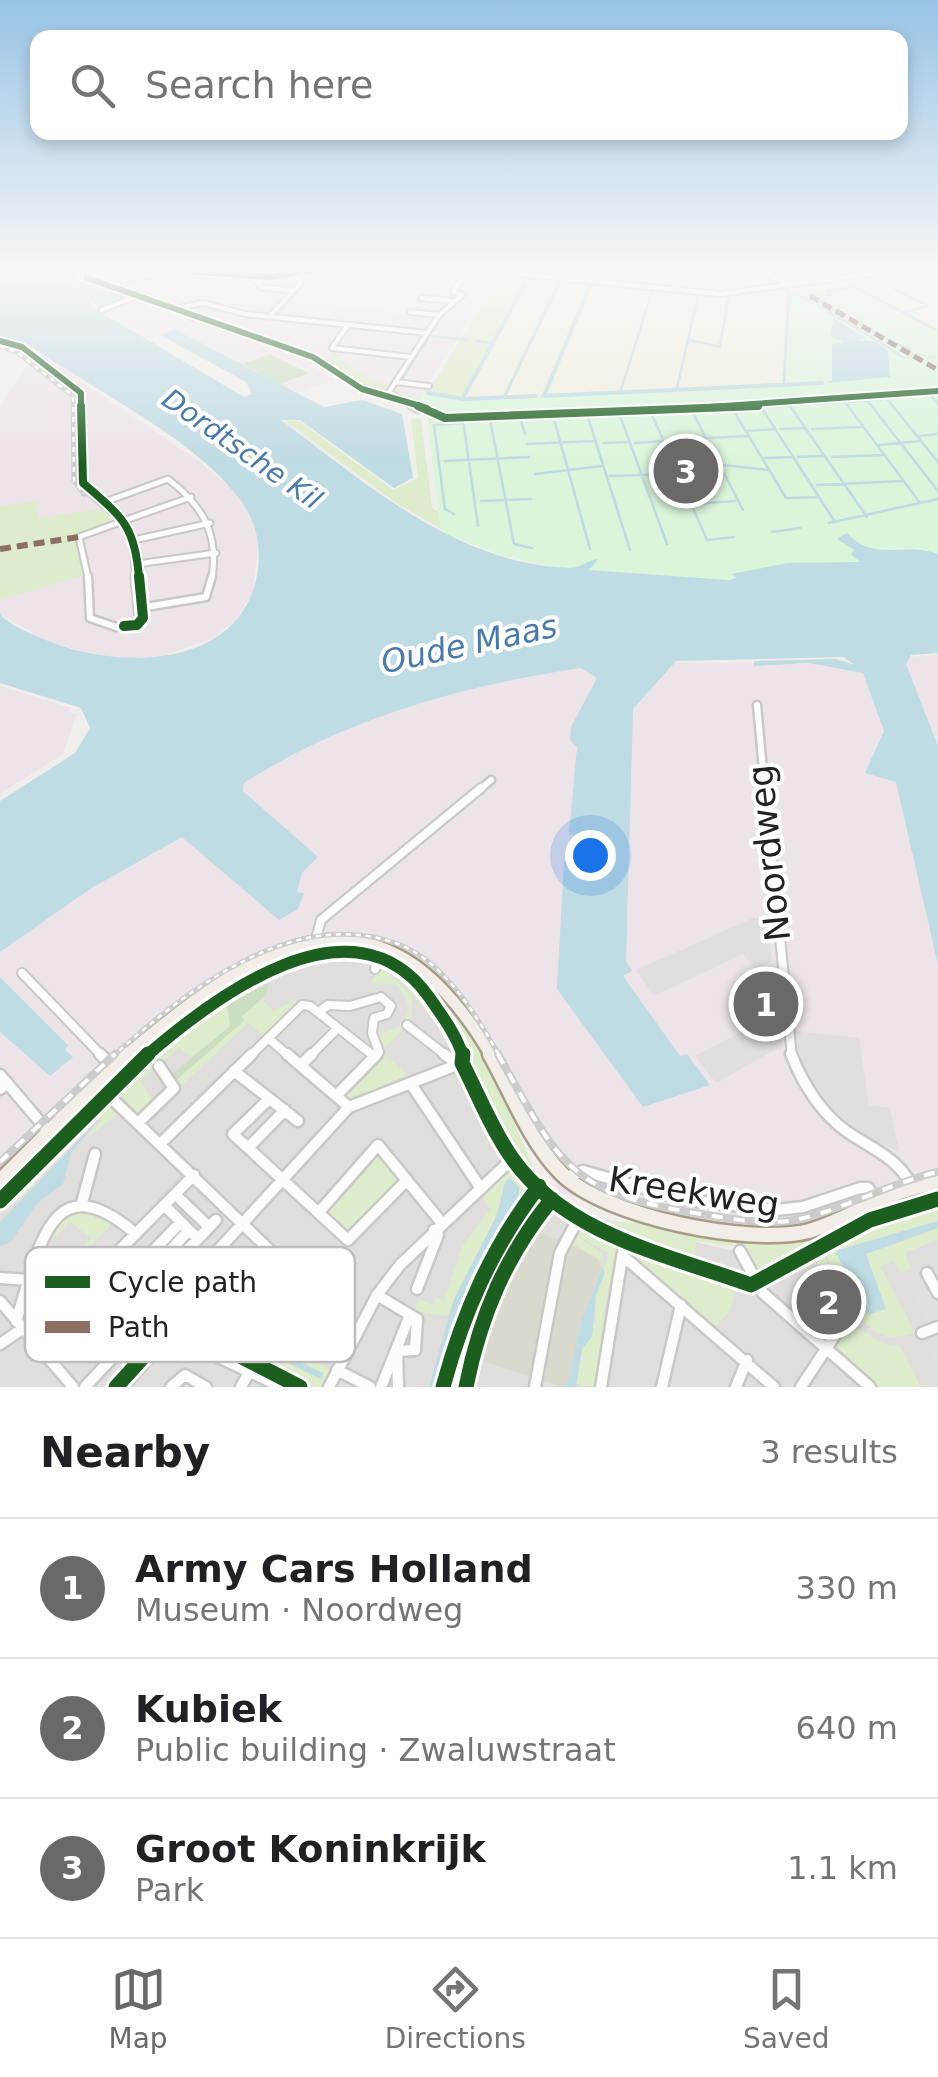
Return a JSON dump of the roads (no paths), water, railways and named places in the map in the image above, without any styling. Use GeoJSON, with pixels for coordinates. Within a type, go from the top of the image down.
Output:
{"type":"FeatureCollection","features":[{"type":"Feature","properties":{"kind":"main road"},"geometry":{"type":"LineString","coordinates":[[2,1172],[113,1067],[235,972],[272,953],[315,942],[374,942],[399,952],[427,972],[474,1028],[532,1133],[565,1176],[590,1195],[620,1206],[772,1236],[809,1231],[912,1186],[938,1182]]}},
{"type":"Feature","properties":{"kind":"main road"},"geometry":{"type":"LineString","coordinates":[[450,1387],[488,1281],[517,1230],[565,1176]]}},
{"type":"Feature","properties":{"kind":"main road"},"geometry":{"type":"LineString","coordinates":[[459,1387],[474,1316]]}},
{"type":"Feature","properties":{"kind":"street"},"geometry":{"type":"LineString","coordinates":[[342,335],[334,348],[411,356]]}},
{"type":"Feature","properties":{"kind":"street"},"geometry":{"type":"LineString","coordinates":[[418,410],[416,405],[389,394],[426,335]]}},
{"type":"Feature","properties":{"kind":"street"},"geometry":{"type":"LineString","coordinates":[[0,342],[25,350],[76,389],[80,402],[81,485],[123,521],[134,540],[139,621],[124,626],[88,616],[87,568],[79,537],[123,521],[191,497]]}},
{"type":"Feature","properties":{"kind":"street"},"geometry":{"type":"LineString","coordinates":[[395,382],[429,386]]}},
{"type":"Feature","properties":{"kind":"street"},"geometry":{"type":"LineString","coordinates":[[102,503],[165,478],[191,497],[210,523],[216,552],[206,597],[140,608]]}},
{"type":"Feature","properties":{"kind":"street"},"geometry":{"type":"LineString","coordinates":[[134,540],[210,523]]}},
{"type":"Feature","properties":{"kind":"street"},"geometry":{"type":"LineString","coordinates":[[137,564],[216,552]]}},
{"type":"Feature","properties":{"kind":"street","name":"Noordweg"},"geometry":{"type":"LineString","coordinates":[[757,705],[790,1052],[808,1092],[827,1115],[901,1162],[912,1186]]}},
{"type":"Feature","properties":{"kind":"street"},"geometry":{"type":"LineString","coordinates":[[315,942],[321,920],[491,780]]}},
{"type":"Feature","properties":{"kind":"street"},"geometry":{"type":"LineString","coordinates":[[223,1247],[243,1224],[348,1108],[459,1063],[463,1053],[424,992],[405,971],[382,958],[351,950],[319,953],[232,989],[175,1030],[105,1092],[161,1142],[243,1224],[267,1247]]}},
{"type":"Feature","properties":{"kind":"street"},"geometry":{"type":"LineString","coordinates":[[375,969],[382,958]]}},
{"type":"Feature","properties":{"kind":"street"},"geometry":{"type":"LineString","coordinates":[[22,973],[113,1067]]}},
{"type":"Feature","properties":{"kind":"street"},"geometry":{"type":"LineString","coordinates":[[318,1012],[328,1005],[350,1006],[377,997],[389,1000],[390,1012],[374,1018],[372,1033],[380,1047],[337,1095]]}},
{"type":"Feature","properties":{"kind":"street"},"geometry":{"type":"LineString","coordinates":[[161,1142],[306,1004],[374,1056]]}},
{"type":"Feature","properties":{"kind":"street"},"geometry":{"type":"LineString","coordinates":[[407,1025],[459,1063],[512,1159],[578,1219],[726,1278],[757,1284]]}},
{"type":"Feature","properties":{"kind":"street"},"geometry":{"type":"LineString","coordinates":[[301,1065],[338,1028]]}},
{"type":"Feature","properties":{"kind":"street"},"geometry":{"type":"LineString","coordinates":[[268,1038],[348,1108]]}},
{"type":"Feature","properties":{"kind":"street"},"geometry":{"type":"LineString","coordinates":[[139,1122],[174,1088],[159,1066]]}},
{"type":"Feature","properties":{"kind":"street"},"geometry":{"type":"LineString","coordinates":[[234,1071],[298,1121]]}},
{"type":"Feature","properties":{"kind":"street"},"geometry":{"type":"LineString","coordinates":[[2,1082],[48,1131]]}},
{"type":"Feature","properties":{"kind":"street"},"geometry":{"type":"LineString","coordinates":[[411,1084],[480,1187]]}},
{"type":"Feature","properties":{"kind":"street"},"geometry":{"type":"LineString","coordinates":[[268,1100],[233,1134],[348,1240],[407,1180]]}},
{"type":"Feature","properties":{"kind":"street"},"geometry":{"type":"LineString","coordinates":[[248,1148],[285,1110]]}},
{"type":"Feature","properties":{"kind":"street"},"geometry":{"type":"LineString","coordinates":[[319,1212],[378,1145],[438,1226],[417,1288]]}},
{"type":"Feature","properties":{"kind":"street"},"geometry":{"type":"LineString","coordinates":[[82,1203],[95,1154]]}},
{"type":"Feature","properties":{"kind":"street"},"geometry":{"type":"LineString","coordinates":[[355,1332],[377,1294],[438,1226],[512,1159]]}},
{"type":"Feature","properties":{"kind":"street","name":"Kreekweg"},"geometry":{"type":"LineString","coordinates":[[565,1176],[583,1170],[623,1186],[764,1210],[798,1209],[860,1188],[868,1188],[876,1200]]}},
{"type":"Feature","properties":{"kind":"street"},"geometry":{"type":"LineString","coordinates":[[123,1247],[194,1175]]}},
{"type":"Feature","properties":{"kind":"street"},"geometry":{"type":"LineString","coordinates":[[169,1247],[189,1230],[212,1224],[180,1199]]}},
{"type":"Feature","properties":{"kind":"street"},"geometry":{"type":"LineString","coordinates":[[42,1247],[50,1226],[82,1203],[106,1204],[136,1234]]}},
{"type":"Feature","properties":{"kind":"street"},"geometry":{"type":"LineString","coordinates":[[164,1205],[189,1230]]}},
{"type":"Feature","properties":{"kind":"street"},"geometry":{"type":"LineString","coordinates":[[174,1247],[199,1217]]}},
{"type":"Feature","properties":{"kind":"street"},"geometry":{"type":"LineString","coordinates":[[536,1382],[560,1253],[578,1219]]}},
{"type":"Feature","properties":{"kind":"street"},"geometry":{"type":"LineString","coordinates":[[182,1247],[189,1230]]}},
{"type":"Feature","properties":{"kind":"street"},"geometry":{"type":"LineString","coordinates":[[601,1387],[625,1239]]}},
{"type":"Feature","properties":{"kind":"street"},"geometry":{"type":"LineString","coordinates":[[740,1250],[757,1284],[870,1387]]}},
{"type":"Feature","properties":{"kind":"street"},"geometry":{"type":"LineString","coordinates":[[622,1256],[774,1387]]}},
{"type":"Feature","properties":{"kind":"street"},"geometry":{"type":"LineString","coordinates":[[927,1273],[938,1292]]}},
{"type":"Feature","properties":{"kind":"street"},"geometry":{"type":"LineString","coordinates":[[0,1278],[25,1280]]}},
{"type":"Feature","properties":{"kind":"street"},"geometry":{"type":"LineString","coordinates":[[377,1294],[410,1315],[381,1387]]}},
{"type":"Feature","properties":{"kind":"street"},"geometry":{"type":"LineString","coordinates":[[0,1301],[25,1330]]}},
{"type":"Feature","properties":{"kind":"street"},"geometry":{"type":"LineString","coordinates":[[20,1324],[25,1302]]}},
{"type":"Feature","properties":{"kind":"street"},"geometry":{"type":"LineString","coordinates":[[662,1387],[681,1305]]}},
{"type":"Feature","properties":{"kind":"street"},"geometry":{"type":"LineString","coordinates":[[0,1344],[25,1322]]}},
{"type":"Feature","properties":{"kind":"street"},"geometry":{"type":"LineString","coordinates":[[922,1332],[938,1327]]}},
{"type":"Feature","properties":{"kind":"street"},"geometry":{"type":"LineString","coordinates":[[801,1387],[824,1347],[840,1329]]}},
{"type":"Feature","properties":{"kind":"street"},"geometry":{"type":"LineString","coordinates":[[397,1351],[398,1387]]}},
{"type":"Feature","properties":{"kind":"street"},"geometry":{"type":"LineString","coordinates":[[736,1387],[747,1360]]}},
{"type":"Feature","properties":{"kind":"street"},"geometry":{"type":"LineString","coordinates":[[51,1362],[72,1387]]}},
{"type":"Feature","properties":{"kind":"street"},"geometry":{"type":"LineString","coordinates":[[85,1387],[108,1362]]}},
{"type":"Feature","properties":{"kind":"street"},"geometry":{"type":"LineString","coordinates":[[232,1362],[282,1387]]}},
{"type":"Feature","properties":{"kind":"street"},"geometry":{"type":"LineString","coordinates":[[329,1387],[341,1362]]}},
{"type":"Feature","properties":{"kind":"street"},"geometry":{"type":"LineString","coordinates":[[122,1387],[143,1363]]}},
{"type":"Feature","properties":{"kind":"street"},"geometry":{"type":"LineString","coordinates":[[241,1387],[250,1370]]}},
{"type":"Feature","properties":{"kind":"street"},"geometry":{"type":"LineString","coordinates":[[337,1370],[370,1387]]}},
{"type":"Feature","properties":{"kind":"street"},"geometry":{"type":"LineString","coordinates":[[170,1387],[185,1376],[206,1387]]}},
{"type":"Feature","properties":{"kind":"water"},"geometry":{"type":"Polygon","coordinates":[[[0,335],[139,335],[244,397],[252,394],[246,382],[160,335],[185,335],[324,407],[362,400],[402,414],[413,478],[394,488],[300,420],[281,420],[415,516],[489,552],[529,563],[570,568],[598,559],[589,570],[728,580],[737,578],[731,574],[788,563],[860,562],[851,554],[854,550],[837,539],[847,533],[868,547],[938,554],[938,653],[911,655],[906,664],[938,746],[938,965],[896,782],[865,773],[884,731],[863,673],[809,663],[754,666],[754,661],[835,659],[855,665],[843,657],[676,661],[633,709],[626,961],[632,971],[623,976],[680,1056],[687,1054],[710,1085],[643,1107],[557,989],[564,861],[573,861],[574,835],[569,834],[577,747],[570,740],[571,727],[597,678],[581,668],[493,684],[406,708],[322,740],[244,783],[243,791],[318,857],[302,873],[297,892],[304,893],[298,909],[279,920],[182,837],[90,889],[0,952],[0,801],[75,753],[90,728],[81,708],[0,683],[0,614],[23,630],[69,648],[136,658],[170,655],[202,645],[228,628],[248,603],[259,559],[256,532],[245,506],[196,455],[30,346],[0,338],[0,335]]]}},
{"type":"Feature","properties":{"kind":"water"},"geometry":{"type":"Polygon","coordinates":[[[861,335],[866,338],[856,341],[875,341],[888,350],[890,377],[826,383],[832,381],[832,344],[843,342],[831,336],[861,335]]]}},
{"type":"Feature","properties":{"kind":"water"},"geometry":{"type":"Polygon","coordinates":[[[0,977],[68,1045],[65,1050],[73,1057],[50,1076],[0,1032],[0,977]]]}},
{"type":"Feature","properties":{"kind":"water"},"geometry":{"type":"Polygon","coordinates":[[[101,1117],[71,1153],[63,1184],[37,1203],[11,1242],[0,1246],[0,1222],[101,1117]]]}},
{"type":"Feature","properties":{"kind":"water"},"geometry":{"type":"Polygon","coordinates":[[[510,1178],[519,1187],[519,1197],[469,1280],[435,1387],[429,1387],[454,1299],[497,1215],[505,1182],[510,1178]]]}},
{"type":"Feature","properties":{"kind":"water"},"geometry":{"type":"Polygon","coordinates":[[[938,1221],[938,1228],[866,1254],[886,1309],[868,1315],[835,1251],[938,1221]]]}},
{"type":"Feature","properties":{"kind":"water"},"geometry":{"type":"Polygon","coordinates":[[[602,1269],[605,1273],[596,1295],[592,1336],[582,1349],[576,1387],[563,1387],[568,1382],[581,1321],[602,1269]]]}},
{"type":"Feature","properties":{"kind":"water"},"geometry":{"type":"Polygon","coordinates":[[[286,1362],[301,1362],[323,1373],[321,1379],[286,1362]]]}},
{"type":"Feature","properties":{"kind":"waterway"},"geometry":{"type":"LineString","coordinates":[[464,396],[498,335]]}},
{"type":"Feature","properties":{"kind":"waterway"},"geometry":{"type":"LineString","coordinates":[[504,397],[534,335]]}},
{"type":"Feature","properties":{"kind":"waterway"},"geometry":{"type":"LineString","coordinates":[[545,393],[570,335]]}},
{"type":"Feature","properties":{"kind":"waterway"},"geometry":{"type":"LineString","coordinates":[[621,390],[638,335]]}},
{"type":"Feature","properties":{"kind":"waterway"},"geometry":{"type":"LineString","coordinates":[[677,388],[689,335]]}},
{"type":"Feature","properties":{"kind":"waterway"},"geometry":{"type":"LineString","coordinates":[[689,340],[720,347],[722,335]]}},
{"type":"Feature","properties":{"kind":"waterway"},"geometry":{"type":"LineString","coordinates":[[784,382],[787,335]]}},
{"type":"Feature","properties":{"kind":"waterway"},"geometry":{"type":"LineString","coordinates":[[868,335],[875,339]]}},
{"type":"Feature","properties":{"kind":"waterway"},"geometry":{"type":"LineString","coordinates":[[878,335],[884,338]]}},
{"type":"Feature","properties":{"kind":"waterway"},"geometry":{"type":"LineString","coordinates":[[430,336],[468,340]]}},
{"type":"Feature","properties":{"kind":"waterway"},"geometry":{"type":"LineString","coordinates":[[422,348],[428,339]]}},
{"type":"Feature","properties":{"kind":"waterway"},"geometry":{"type":"LineString","coordinates":[[888,339],[910,350]]}},
{"type":"Feature","properties":{"kind":"waterway"},"geometry":{"type":"LineString","coordinates":[[877,340],[904,358]]}},
{"type":"Feature","properties":{"kind":"waterway"},"geometry":{"type":"LineString","coordinates":[[476,341],[493,343]]}},
{"type":"Feature","properties":{"kind":"waterway"},"geometry":{"type":"LineString","coordinates":[[410,367],[418,354]]}},
{"type":"Feature","properties":{"kind":"waterway"},"geometry":{"type":"LineString","coordinates":[[402,380],[409,368]]}},
{"type":"Feature","properties":{"kind":"waterway"},"geometry":{"type":"LineString","coordinates":[[543,396],[822,383]]}},
{"type":"Feature","properties":{"kind":"waterway"},"geometry":{"type":"LineString","coordinates":[[428,393],[464,399],[536,396]]}},
{"type":"Feature","properties":{"kind":"waterway"},"geometry":{"type":"LineString","coordinates":[[867,400],[938,394]]}},
{"type":"Feature","properties":{"kind":"waterway"},"geometry":{"type":"LineString","coordinates":[[931,396],[938,404]]}},
{"type":"Feature","properties":{"kind":"waterway"},"geometry":{"type":"LineString","coordinates":[[848,402],[867,400]]}},
{"type":"Feature","properties":{"kind":"waterway"},"geometry":{"type":"LineString","coordinates":[[867,400],[900,443]]}},
{"type":"Feature","properties":{"kind":"waterway"},"geometry":{"type":"LineString","coordinates":[[888,400],[938,462]]}},
{"type":"Feature","properties":{"kind":"waterway"},"geometry":{"type":"LineString","coordinates":[[794,405],[845,402],[920,503]]}},
{"type":"Feature","properties":{"kind":"waterway"},"geometry":{"type":"LineString","coordinates":[[765,407],[790,406],[844,484]]}},
{"type":"Feature","properties":{"kind":"waterway"},"geometry":{"type":"LineString","coordinates":[[736,408],[761,407],[819,497]]}},
{"type":"Feature","properties":{"kind":"waterway"},"geometry":{"type":"LineString","coordinates":[[695,410],[732,408],[786,498],[819,497]]}},
{"type":"Feature","properties":{"kind":"waterway"},"geometry":{"type":"LineString","coordinates":[[623,413],[688,410]]}},
{"type":"Feature","properties":{"kind":"waterway"},"geometry":{"type":"LineString","coordinates":[[692,411],[743,510]]}},
{"type":"Feature","properties":{"kind":"waterway"},"geometry":{"type":"LineString","coordinates":[[590,414],[619,413],[642,475]]}},
{"type":"Feature","properties":{"kind":"waterway"},"geometry":{"type":"LineString","coordinates":[[651,413],[662,437]]}},
{"type":"Feature","properties":{"kind":"waterway"},"geometry":{"type":"LineString","coordinates":[[560,415],[586,414]]}},
{"type":"Feature","properties":{"kind":"waterway"},"geometry":{"type":"LineString","coordinates":[[587,414],[630,550]]}},
{"type":"Feature","properties":{"kind":"waterway"},"geometry":{"type":"LineString","coordinates":[[525,417],[557,415]]}},
{"type":"Feature","properties":{"kind":"waterway"},"geometry":{"type":"LineString","coordinates":[[553,416],[560,443]]}},
{"type":"Feature","properties":{"kind":"waterway"},"geometry":{"type":"LineString","coordinates":[[498,458],[490,419],[513,417]]}},
{"type":"Feature","properties":{"kind":"waterway"},"geometry":{"type":"LineString","coordinates":[[515,417],[520,417]]}},
{"type":"Feature","properties":{"kind":"waterway"},"geometry":{"type":"LineString","coordinates":[[520,417],[525,434]]}},
{"type":"Feature","properties":{"kind":"waterway"},"geometry":{"type":"LineString","coordinates":[[466,420],[489,419]]}},
{"type":"Feature","properties":{"kind":"waterway"},"geometry":{"type":"LineString","coordinates":[[463,420],[469,460]]}},
{"type":"Feature","properties":{"kind":"waterway"},"geometry":{"type":"LineString","coordinates":[[454,514],[445,509],[434,425],[462,423]]}},
{"type":"Feature","properties":{"kind":"waterway"},"geometry":{"type":"LineString","coordinates":[[812,429],[862,427]]}},
{"type":"Feature","properties":{"kind":"waterway"},"geometry":{"type":"LineString","coordinates":[[780,429],[805,428]]}},
{"type":"Feature","properties":{"kind":"waterway"},"geometry":{"type":"LineString","coordinates":[[747,431],[774,429]]}},
{"type":"Feature","properties":{"kind":"waterway"},"geometry":{"type":"LineString","coordinates":[[920,436],[938,434]]}},
{"type":"Feature","properties":{"kind":"waterway"},"geometry":{"type":"LineString","coordinates":[[709,438],[747,436]]}},
{"type":"Feature","properties":{"kind":"waterway"},"geometry":{"type":"LineString","coordinates":[[635,443],[703,438]]}},
{"type":"Feature","properties":{"kind":"waterway"},"geometry":{"type":"LineString","coordinates":[[560,443],[594,441]]}},
{"type":"Feature","properties":{"kind":"waterway"},"geometry":{"type":"LineString","coordinates":[[900,443],[920,441]]}},
{"type":"Feature","properties":{"kind":"waterway"},"geometry":{"type":"LineString","coordinates":[[604,443],[628,442]]}},
{"type":"Feature","properties":{"kind":"waterway"},"geometry":{"type":"LineString","coordinates":[[664,442],[707,540],[734,537]]}},
{"type":"Feature","properties":{"kind":"waterway"},"geometry":{"type":"LineString","coordinates":[[527,444],[560,443]]}},
{"type":"Feature","properties":{"kind":"waterway"},"geometry":{"type":"LineString","coordinates":[[560,443],[568,470]]}},
{"type":"Feature","properties":{"kind":"waterway"},"geometry":{"type":"LineString","coordinates":[[878,445],[900,443]]}},
{"type":"Feature","properties":{"kind":"waterway"},"geometry":{"type":"LineString","coordinates":[[900,443],[938,491]]}},
{"type":"Feature","properties":{"kind":"waterway"},"geometry":{"type":"LineString","coordinates":[[832,457],[883,455]]}},
{"type":"Feature","properties":{"kind":"waterway"},"geometry":{"type":"LineString","coordinates":[[798,457],[823,456]]}},
{"type":"Feature","properties":{"kind":"waterway"},"geometry":{"type":"LineString","coordinates":[[498,458],[529,457]]}},
{"type":"Feature","properties":{"kind":"waterway"},"geometry":{"type":"LineString","coordinates":[[765,458],[792,457]]}},
{"type":"Feature","properties":{"kind":"waterway"},"geometry":{"type":"LineString","coordinates":[[469,460],[498,458]]}},
{"type":"Feature","properties":{"kind":"waterway"},"geometry":{"type":"LineString","coordinates":[[498,458],[506,500]]}},
{"type":"Feature","properties":{"kind":"waterway"},"geometry":{"type":"LineString","coordinates":[[445,461],[469,460]]}},
{"type":"Feature","properties":{"kind":"waterway"},"geometry":{"type":"LineString","coordinates":[[469,460],[478,526]]}},
{"type":"Feature","properties":{"kind":"waterway"},"geometry":{"type":"LineString","coordinates":[[673,460],[716,465]]}},
{"type":"Feature","properties":{"kind":"waterway"},"geometry":{"type":"LineString","coordinates":[[723,465],[768,470]]}},
{"type":"Feature","properties":{"kind":"waterway"},"geometry":{"type":"LineString","coordinates":[[568,470],[602,466]]}},
{"type":"Feature","properties":{"kind":"waterway"},"geometry":{"type":"LineString","coordinates":[[535,474],[568,470]]}},
{"type":"Feature","properties":{"kind":"waterway"},"geometry":{"type":"LineString","coordinates":[[568,470],[590,549]]}},
{"type":"Feature","properties":{"kind":"waterway"},"geometry":{"type":"LineString","coordinates":[[642,475],[677,474]]}},
{"type":"Feature","properties":{"kind":"waterway"},"geometry":{"type":"LineString","coordinates":[[610,476],[642,475]]}},
{"type":"Feature","properties":{"kind":"waterway"},"geometry":{"type":"LineString","coordinates":[[642,475],[667,544]]}},
{"type":"Feature","properties":{"kind":"waterway"},"geometry":{"type":"LineString","coordinates":[[844,484],[902,481]]}},
{"type":"Feature","properties":{"kind":"waterway"},"geometry":{"type":"LineString","coordinates":[[817,485],[844,484]]}},
{"type":"Feature","properties":{"kind":"waterway"},"geometry":{"type":"LineString","coordinates":[[844,484],[866,515]]}},
{"type":"Feature","properties":{"kind":"waterway"},"geometry":{"type":"LineString","coordinates":[[819,497],[835,522]]}},
{"type":"Feature","properties":{"kind":"waterway"},"geometry":{"type":"LineString","coordinates":[[506,500],[531,499]]}},
{"type":"Feature","properties":{"kind":"waterway"},"geometry":{"type":"LineString","coordinates":[[920,503],[938,499]]}},
{"type":"Feature","properties":{"kind":"waterway"},"geometry":{"type":"LineString","coordinates":[[481,501],[506,500]]}},
{"type":"Feature","properties":{"kind":"waterway"},"geometry":{"type":"LineString","coordinates":[[506,500],[514,544],[532,548]]}},
{"type":"Feature","properties":{"kind":"waterway"},"geometry":{"type":"LineString","coordinates":[[693,504],[735,501]]}},
{"type":"Feature","properties":{"kind":"waterway"},"geometry":{"type":"LineString","coordinates":[[866,515],[920,503]]}},
{"type":"Feature","properties":{"kind":"waterway"},"geometry":{"type":"LineString","coordinates":[[835,522],[866,515]]}},
{"type":"Feature","properties":{"kind":"waterway"},"geometry":{"type":"LineString","coordinates":[[829,523],[835,522]]}},
{"type":"Feature","properties":{"kind":"waterway"},"geometry":{"type":"LineString","coordinates":[[772,532],[800,528]]}},
{"type":"Feature","properties":{"kind":"railway"},"geometry":{"type":"LineString","coordinates":[[0,346],[18,353],[73,396],[74,481],[84,494]]}},
{"type":"Feature","properties":{"kind":"railway"},"geometry":{"type":"LineString","coordinates":[[112,1057],[173,1006],[243,961],[281,945],[319,936],[359,935],[398,944],[430,963],[458,991],[500,1057]]}},
{"type":"Feature","properties":{"kind":"railway"},"geometry":{"type":"LineString","coordinates":[[0,1162],[115,1054]]}},
{"type":"Feature","properties":{"kind":"railway"},"geometry":{"type":"LineString","coordinates":[[498,1054],[537,1123],[573,1168],[622,1196],[657,1206],[738,1220],[788,1221],[938,1172]]}},
{"type":"Feature","properties":{"kind":"place","name":"Groot Koninkrijk"},"geometry":{"type":"Point","coordinates":[686,471]}},
{"type":"Feature","properties":{"kind":"place","name":"Army Cars Holland"},"geometry":{"type":"Point","coordinates":[766,1004]}},
{"type":"Feature","properties":{"kind":"place","name":"Kubiek"},"geometry":{"type":"Point","coordinates":[829,1302]}},
{"type":"Feature","properties":{"kind":"water label","name":"Dordtsche Kil"},"geometry":{"type":"Point","coordinates":[242,449]}},
{"type":"Feature","properties":{"kind":"water label","name":"Oude Maas"},"geometry":{"type":"Point","coordinates":[469,644]}}]}
